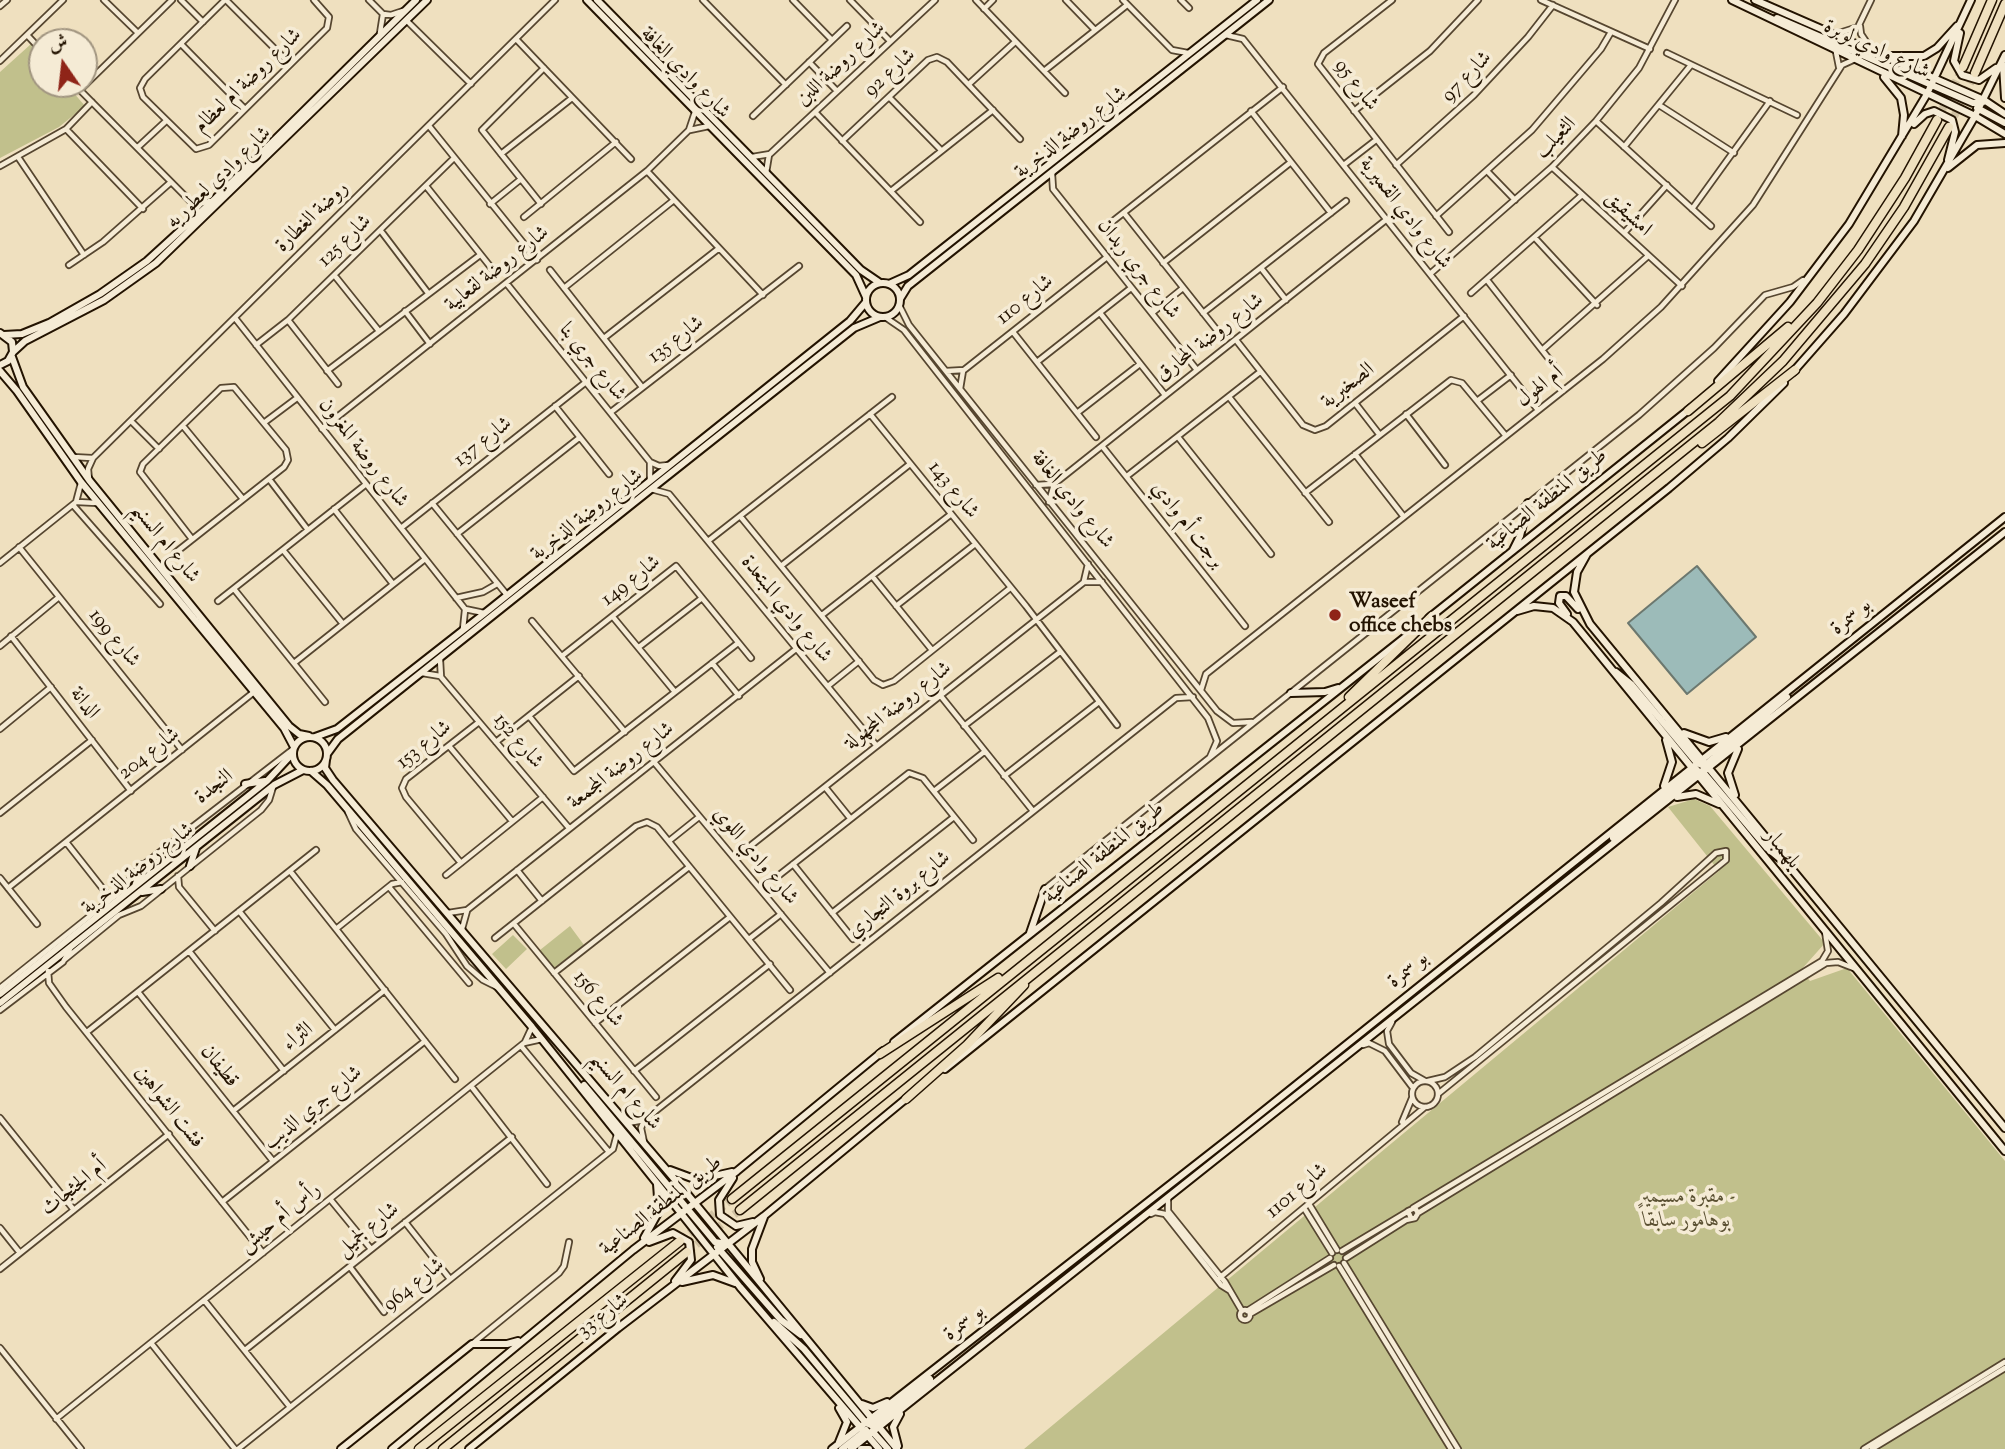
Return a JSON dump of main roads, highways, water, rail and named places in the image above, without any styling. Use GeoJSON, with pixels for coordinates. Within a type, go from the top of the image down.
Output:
{"type":"FeatureCollection","features":[{"type":"Feature","properties":{"kind":"highway"},"geometry":{"type":"LineString","coordinates":[[1963,67],[1992,0]]}},
{"type":"Feature","properties":{"kind":"highway"},"geometry":{"type":"LineString","coordinates":[[1975,73],[2005,4]]}},
{"type":"Feature","properties":{"kind":"highway","name":"طريق المنطقة الصناعية"},"geometry":{"type":"LineString","coordinates":[[732,1199],[1696,426],[1761,365],[1817,303],[1885,211],[1937,120]]}},
{"type":"Feature","properties":{"kind":"highway"},"geometry":{"type":"LineString","coordinates":[[740,1210],[1659,473],[1761,384],[1843,293],[1904,207],[1949,127]]}},
{"type":"Feature","properties":{"kind":"highway"},"geometry":{"type":"LineString","coordinates":[[1688,411],[1817,303]]}},
{"type":"Feature","properties":{"kind":"highway"},"geometry":{"type":"LineString","coordinates":[[1659,473],[1717,433],[1795,370]]}},
{"type":"Feature","properties":{"kind":"highway"},"geometry":{"type":"LineString","coordinates":[[1331,717],[1432,616]]}},
{"type":"Feature","properties":{"kind":"highway"},"geometry":{"type":"LineString","coordinates":[[880,1054],[1027,960]]}},
{"type":"Feature","properties":{"kind":"highway"},"geometry":{"type":"LineString","coordinates":[[906,1099],[1020,993],[1027,980]]}},
{"type":"Feature","properties":{"kind":"highway","name":"شارع 33"},"geometry":{"type":"LineString","coordinates":[[419,1449],[680,1241]]}},
{"type":"Feature","properties":{"kind":"highway","name":"شارع 33"},"geometry":{"type":"LineString","coordinates":[[443,1449],[687,1252]]}},
{"type":"Feature","properties":{"kind":"water"},"geometry":{"type":"Polygon","coordinates":[[[1697,566],[1756,637],[1687,694],[1628,623],[1697,566]]]}},
{"type":"Feature","properties":{"kind":"tunnel"},"geometry":{"type":"LineString","coordinates":[[1937,120],[1963,67]]}},
{"type":"Feature","properties":{"kind":"tunnel"},"geometry":{"type":"LineString","coordinates":[[1949,127],[1975,73]]}},
{"type":"Feature","properties":{"kind":"tunnel"},"geometry":{"type":"LineString","coordinates":[[680,1241],[732,1199]]}},
{"type":"Feature","properties":{"kind":"tunnel"},"geometry":{"type":"LineString","coordinates":[[687,1252],[740,1210]]}},
{"type":"Feature","properties":{"kind":"place","name":"Waseef office chebs"},"geometry":{"type":"Point","coordinates":[1335,615]}},
{"type":"Feature","properties":{"kind":"park label","name":"مقبرة مسيمير - بوهامور سابقاً"},"geometry":{"type":"Point","coordinates":[1687,1210]}}]}
